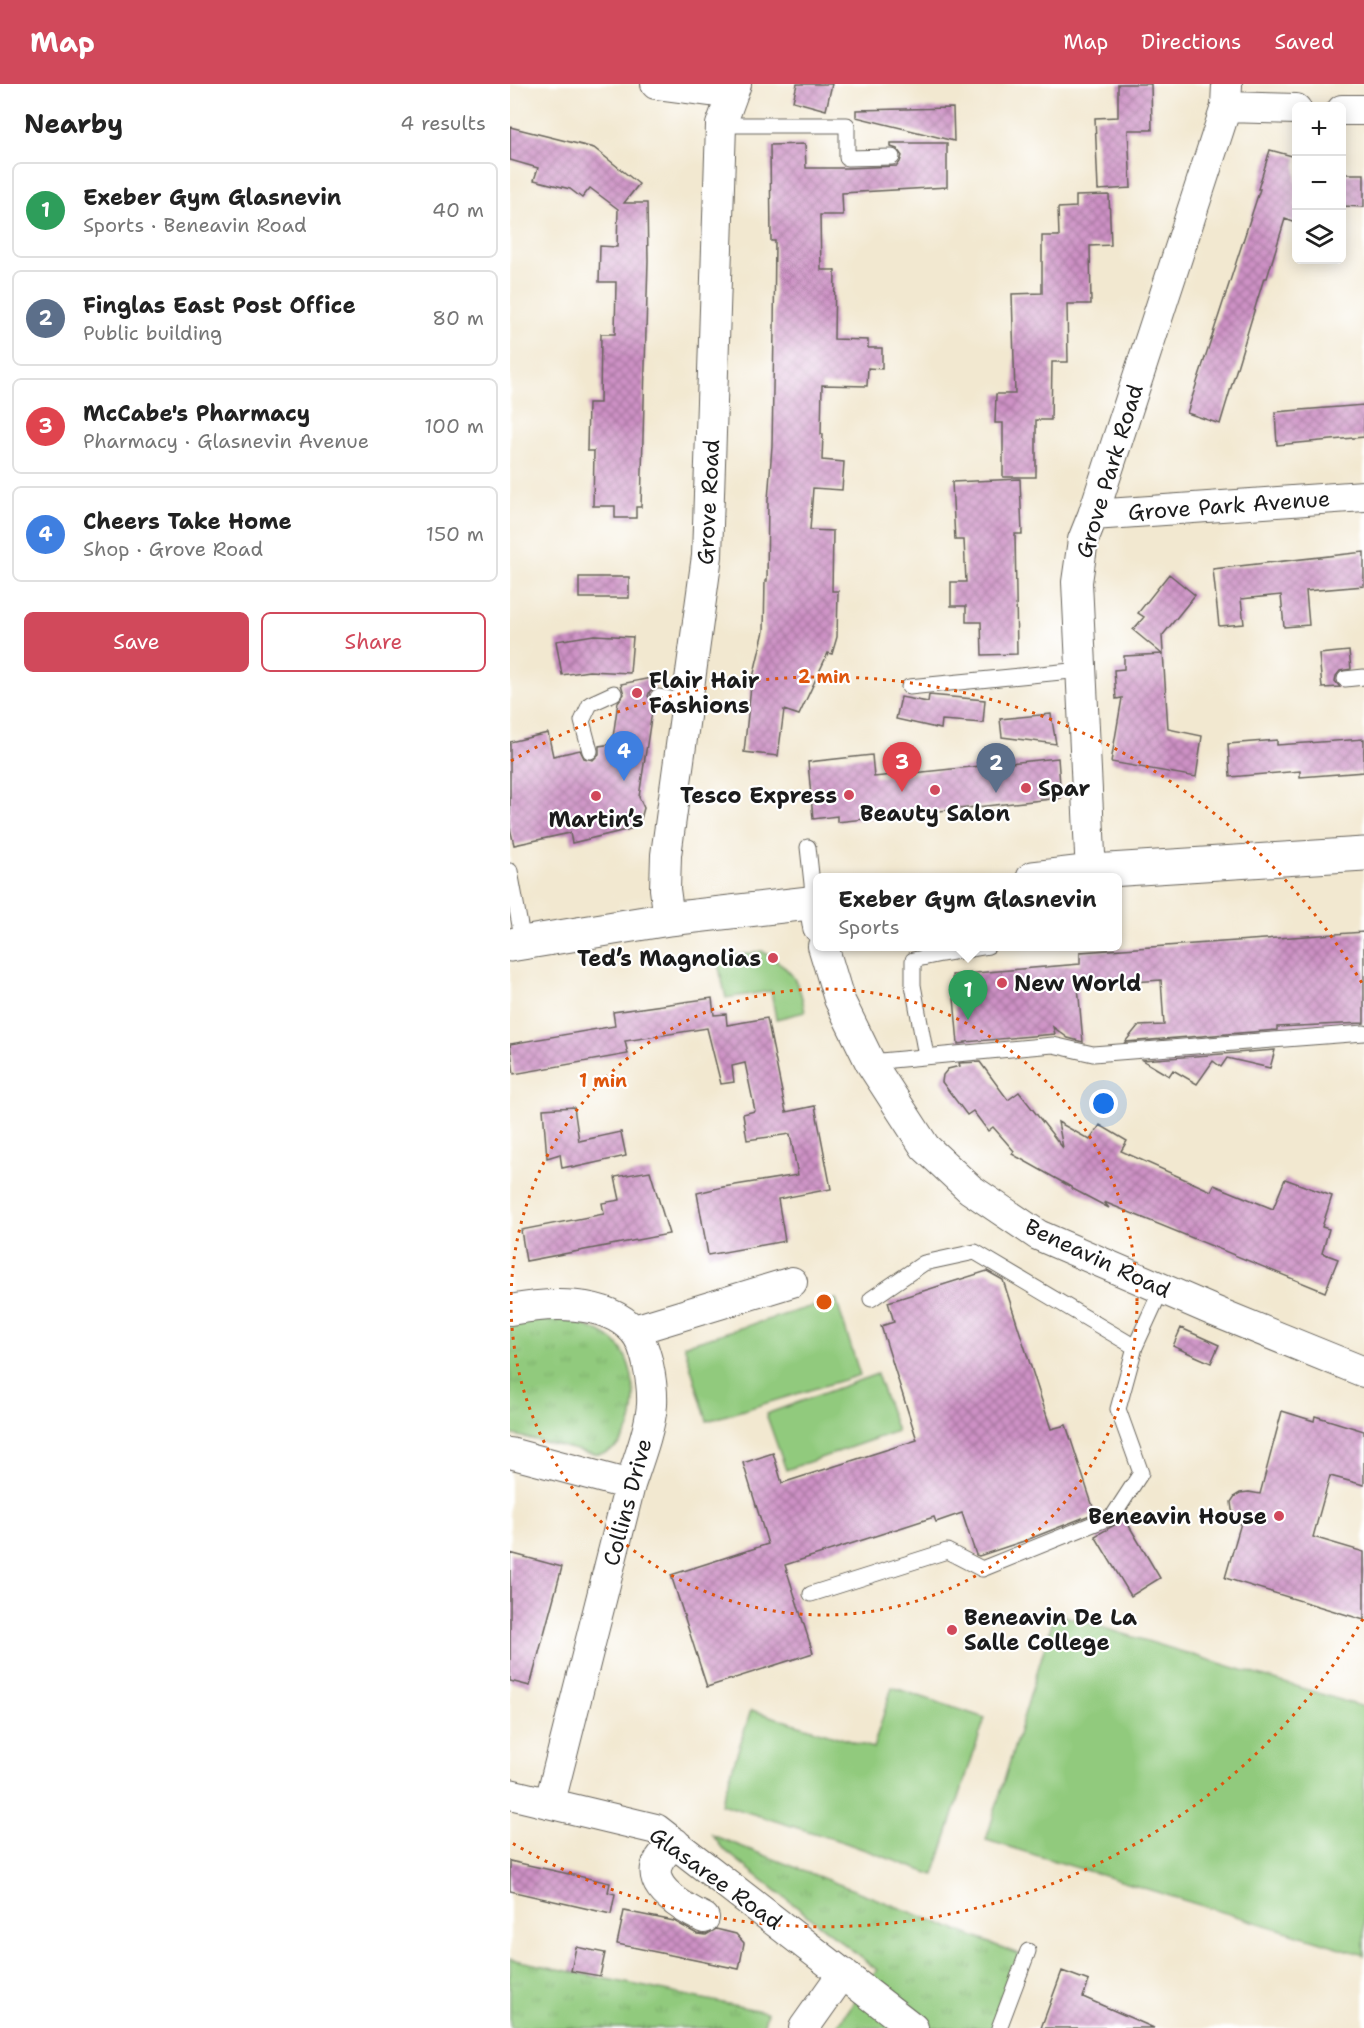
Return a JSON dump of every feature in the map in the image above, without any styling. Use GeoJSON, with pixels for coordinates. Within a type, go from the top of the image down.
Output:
{"type":"FeatureCollection","features":[{"type":"Feature","properties":{"kind":"main road"},"geometry":{"type":"LineString","coordinates":[[1076,873],[1364,854]]}},
{"type":"Feature","properties":{"kind":"main road"},"geometry":{"type":"LineString","coordinates":[[517,944],[669,919],[813,910]]}},
{"type":"Feature","properties":{"kind":"street"},"geometry":{"type":"LineString","coordinates":[[656,84],[734,89]]}},
{"type":"Feature","properties":{"kind":"street","name":"Grove Road"},"geometry":{"type":"LineString","coordinates":[[669,919],[664,889],[673,700],[707,556],[721,125],[734,89]]}},
{"type":"Feature","properties":{"kind":"street"},"geometry":{"type":"LineString","coordinates":[[1226,96],[1292,108]]}},
{"type":"Feature","properties":{"kind":"street","name":"Grove Park Road"},"geometry":{"type":"LineString","coordinates":[[1093,871],[1090,854],[1077,582],[1083,540],[1093,515],[1226,96]]}},
{"type":"Feature","properties":{"kind":"street"},"geometry":{"type":"LineString","coordinates":[[1346,110],[1364,110]]}},
{"type":"Feature","properties":{"kind":"street","name":"Grove Park Avenue"},"geometry":{"type":"LineString","coordinates":[[1093,515],[1364,496]]}},
{"type":"Feature","properties":{"kind":"street","name":"Beneavin Road"},"geometry":{"type":"LineString","coordinates":[[825,951],[839,999],[870,1062],[925,1147],[970,1189],[1038,1235],[1364,1372]]}},
{"type":"Feature","properties":{"kind":"street"},"geometry":{"type":"LineString","coordinates":[[510,1310],[538,1305],[582,1306],[613,1315],[634,1330],[792,1282]]}},
{"type":"Feature","properties":{"kind":"street","name":"Collins Drive"},"geometry":{"type":"LineString","coordinates":[[550,1802],[652,1406],[650,1366],[634,1330]]}},
{"type":"Feature","properties":{"kind":"street"},"geometry":{"type":"LineString","coordinates":[[510,1453],[630,1485]]}},
{"type":"Feature","properties":{"kind":"street","name":"Glasaree Road"},"geometry":{"type":"LineString","coordinates":[[510,1794],[656,1829],[913,2028]]}},
{"type":"Feature","properties":{"kind":"street"},"geometry":{"type":"LineString","coordinates":[[675,1843],[658,1862],[656,1871],[658,1883],[687,1910],[704,1918]]}},
{"type":"Feature","properties":{"kind":"street"},"geometry":{"type":"LineString","coordinates":[[804,2028],[843,1973]]}},
{"type":"Feature","properties":{"kind":"lane"},"geometry":{"type":"LineString","coordinates":[[721,125],[847,125],[847,158],[892,157]]}},
{"type":"Feature","properties":{"kind":"lane"},"geometry":{"type":"LineString","coordinates":[[909,687],[1081,670]]}},
{"type":"Feature","properties":{"kind":"lane"},"geometry":{"type":"LineString","coordinates":[[1345,679],[1364,677]]}},
{"type":"Feature","properties":{"kind":"lane"},"geometry":{"type":"LineString","coordinates":[[590,751],[582,721],[590,704],[614,693]]}},
{"type":"Feature","properties":{"kind":"lane"},"geometry":{"type":"LineString","coordinates":[[808,847],[813,882]]}},
{"type":"Feature","properties":{"kind":"lane"},"geometry":{"type":"LineString","coordinates":[[510,871],[517,944]]}},
{"type":"Feature","properties":{"kind":"lane"},"geometry":{"type":"LineString","coordinates":[[926,1056],[913,985],[913,960],[937,951]]}},
{"type":"Feature","properties":{"kind":"lane"},"geometry":{"type":"LineString","coordinates":[[870,1062],[1053,1044],[1093,1054],[1364,1033]]}},
{"type":"Feature","properties":{"kind":"lane"},"geometry":{"type":"LineString","coordinates":[[871,1299],[924,1263],[975,1252],[1136,1347]]}},
{"type":"Feature","properties":{"kind":"lane"},"geometry":{"type":"LineString","coordinates":[[812,1594],[947,1551],[982,1569],[1113,1516],[1141,1473],[1118,1409],[1136,1347],[1162,1288]]}},
{"type":"Feature","properties":{"kind":"lane"},"geometry":{"type":"LineString","coordinates":[[999,2028],[1028,1951]]}},
{"type":"Feature","properties":{"kind":"green space"},"geometry":{"type":"Polygon","coordinates":[[[762,951],[787,969],[797,983],[805,1012],[776,1019],[771,991],[726,998],[717,959],[762,951]]]}},
{"type":"Feature","properties":{"kind":"green space"},"geometry":{"type":"Polygon","coordinates":[[[836,1299],[860,1375],[707,1421],[684,1345],[836,1299]]]}},
{"type":"Feature","properties":{"kind":"green space"},"geometry":{"type":"Polygon","coordinates":[[[549,1315],[604,1334],[619,1346],[626,1358],[634,1390],[633,1408],[630,1424],[623,1439],[613,1449],[593,1454],[510,1434],[510,1323],[549,1315]]]}},
{"type":"Feature","properties":{"kind":"green space"},"geometry":{"type":"Polygon","coordinates":[[[877,1374],[897,1431],[786,1470],[766,1414],[877,1374]]]}},
{"type":"Feature","properties":{"kind":"green space"},"geometry":{"type":"Polygon","coordinates":[[[1055,1613],[1364,1707],[1364,1955],[986,1840],[1055,1613]]]}},
{"type":"Feature","properties":{"kind":"green space"},"geometry":{"type":"Polygon","coordinates":[[[892,1687],[985,1718],[934,1875],[843,1842],[721,1804],[751,1710],[873,1748],[892,1687]]]}},
{"type":"Feature","properties":{"kind":"green space"},"geometry":{"type":"Polygon","coordinates":[[[712,1835],[1021,1955],[994,2028],[836,2028],[877,1970],[723,1849],[712,1835]]]}},
{"type":"Feature","properties":{"kind":"green space"},"geometry":{"type":"Polygon","coordinates":[[[510,1959],[767,2012],[763,2028],[510,2028],[510,1959]]]}},
{"type":"Feature","properties":{"kind":"building"},"geometry":{"type":"Polygon","coordinates":[[[797,84],[832,84],[826,110],[793,101],[797,84]]]}},
{"type":"Feature","properties":{"kind":"building"},"geometry":{"type":"Polygon","coordinates":[[[1118,84],[1151,84],[1152,130],[1128,130],[1131,188],[1098,190],[1095,118],[1118,117],[1118,84]]]}},
{"type":"Feature","properties":{"kind":"building"},"geometry":{"type":"Polygon","coordinates":[[[953,108],[954,141],[856,117],[856,110],[953,108]]]}},
{"type":"Feature","properties":{"kind":"building"},"geometry":{"type":"Polygon","coordinates":[[[510,127],[594,148],[639,184],[624,203],[647,203],[648,260],[641,507],[636,507],[636,518],[615,518],[615,506],[593,506],[594,451],[587,451],[588,403],[600,403],[601,334],[615,334],[616,282],[599,282],[600,246],[617,247],[618,209],[590,188],[582,198],[570,189],[534,180],[538,168],[510,160],[510,127]]]}},
{"type":"Feature","properties":{"kind":"building"},"geometry":{"type":"Polygon","coordinates":[[[891,143],[947,143],[947,187],[842,193],[843,215],[820,215],[821,270],[835,270],[834,339],[868,340],[868,348],[882,348],[882,369],[868,368],[867,386],[822,385],[822,460],[844,462],[842,490],[813,488],[810,530],[833,531],[832,591],[838,591],[837,637],[832,654],[828,653],[799,715],[784,710],[778,756],[744,752],[751,686],[764,631],[765,581],[767,581],[768,500],[772,446],[775,241],[771,241],[770,145],[805,144],[806,168],[847,168],[897,166],[902,156],[897,149],[891,147],[891,143]]]}},
{"type":"Feature","properties":{"kind":"building"},"geometry":{"type":"Polygon","coordinates":[[[1270,150],[1292,156],[1292,222],[1285,219],[1267,278],[1264,278],[1220,424],[1187,413],[1260,189],[1258,189],[1270,150]]]}},
{"type":"Feature","properties":{"kind":"building"},"geometry":{"type":"Polygon","coordinates":[[[1346,174],[1364,174],[1364,207],[1346,206],[1346,174]]]}},
{"type":"Feature","properties":{"kind":"building"},"geometry":{"type":"Polygon","coordinates":[[[1109,195],[1111,245],[1090,246],[1091,304],[1067,304],[1068,362],[1052,362],[1051,420],[1036,420],[1036,477],[1003,477],[1003,423],[995,423],[996,394],[1015,394],[1012,294],[1042,293],[1042,236],[1059,236],[1058,208],[1076,207],[1076,196],[1109,195]]]}},
{"type":"Feature","properties":{"kind":"building"},"geometry":{"type":"Polygon","coordinates":[[[1364,405],[1364,437],[1277,445],[1275,412],[1364,405]]]}},
{"type":"Feature","properties":{"kind":"building"},"geometry":{"type":"Polygon","coordinates":[[[1020,479],[1022,534],[1015,534],[1017,654],[982,655],[981,622],[966,622],[966,606],[951,606],[951,582],[966,582],[964,540],[955,540],[952,482],[1020,479]]]}},
{"type":"Feature","properties":{"kind":"building"},"geometry":{"type":"Polygon","coordinates":[[[1364,552],[1364,586],[1306,591],[1309,625],[1284,627],[1281,595],[1241,599],[1244,624],[1219,626],[1213,569],[1364,552]]]}},
{"type":"Feature","properties":{"kind":"building"},"geometry":{"type":"Polygon","coordinates":[[[1169,574],[1195,595],[1162,636],[1168,729],[1202,736],[1196,777],[1111,762],[1122,698],[1116,699],[1114,670],[1124,669],[1124,656],[1162,654],[1133,630],[1144,617],[1138,613],[1169,574]]]}},
{"type":"Feature","properties":{"kind":"building"},"geometry":{"type":"Polygon","coordinates":[[[579,577],[629,577],[629,598],[579,598],[579,577]]]}},
{"type":"Feature","properties":{"kind":"building"},"geometry":{"type":"Polygon","coordinates":[[[594,635],[633,637],[630,673],[589,671],[562,675],[556,641],[594,635]]]}},
{"type":"Feature","properties":{"kind":"building"},"geometry":{"type":"Polygon","coordinates":[[[1349,651],[1351,669],[1340,671],[1336,676],[1335,681],[1340,687],[1322,688],[1319,654],[1349,651]]]}},
{"type":"Feature","properties":{"kind":"building"},"geometry":{"type":"Polygon","coordinates":[[[656,677],[655,688],[648,696],[653,705],[639,797],[644,808],[641,819],[634,828],[572,843],[570,833],[514,845],[510,828],[510,742],[548,733],[553,756],[580,750],[584,758],[593,760],[599,754],[599,746],[612,744],[618,702],[624,694],[621,684],[656,677]]]}},
{"type":"Feature","properties":{"kind":"building"},"geometry":{"type":"Polygon","coordinates":[[[929,695],[985,700],[983,723],[942,720],[941,729],[896,719],[901,697],[928,702],[929,695]]]}},
{"type":"Feature","properties":{"kind":"building"},"geometry":{"type":"Polygon","coordinates":[[[1051,714],[1056,744],[1002,737],[1000,719],[1051,714]]]}},
{"type":"Feature","properties":{"kind":"building"},"geometry":{"type":"Polygon","coordinates":[[[1364,739],[1364,772],[1300,777],[1300,771],[1230,777],[1228,744],[1277,740],[1277,745],[1364,739]]]}},
{"type":"Feature","properties":{"kind":"building"},"geometry":{"type":"Polygon","coordinates":[[[872,755],[874,777],[1058,758],[1061,798],[837,822],[837,816],[813,819],[808,762],[872,755]]]}},
{"type":"Feature","properties":{"kind":"building"},"geometry":{"type":"Polygon","coordinates":[[[1364,932],[1364,1023],[1277,1027],[1277,1030],[1125,1042],[1138,1026],[1164,1025],[1161,980],[1078,986],[1083,1042],[1068,1038],[1053,1027],[1055,1034],[958,1044],[952,975],[1080,964],[1080,952],[1122,951],[1122,949],[1364,932]]]}},
{"type":"Feature","properties":{"kind":"building"},"geometry":{"type":"Polygon","coordinates":[[[712,998],[714,1015],[726,1014],[727,1025],[767,1018],[786,1112],[815,1106],[831,1189],[778,1199],[785,1241],[708,1255],[697,1193],[798,1175],[790,1134],[747,1140],[743,1114],[755,1111],[745,1063],[732,1066],[734,1082],[721,1084],[707,1028],[625,1041],[628,1054],[514,1074],[510,1044],[615,1026],[613,1012],[712,998]]]}},
{"type":"Feature","properties":{"kind":"building"},"geometry":{"type":"Polygon","coordinates":[[[1275,1050],[1270,1068],[1227,1058],[1221,1067],[1213,1061],[1197,1084],[1173,1070],[1169,1076],[1142,1060],[1275,1050]]]}},
{"type":"Feature","properties":{"kind":"building"},"geometry":{"type":"Polygon","coordinates":[[[980,1062],[1008,1100],[1019,1092],[1063,1148],[1058,1122],[1090,1140],[1100,1125],[1127,1141],[1121,1151],[1211,1191],[1214,1185],[1273,1209],[1285,1179],[1332,1196],[1322,1227],[1329,1229],[1322,1253],[1338,1259],[1325,1292],[1104,1202],[1109,1208],[1012,1154],[1014,1151],[993,1127],[988,1131],[973,1111],[967,1115],[942,1082],[943,1075],[948,1069],[960,1066],[959,1063],[980,1062]]]}},
{"type":"Feature","properties":{"kind":"building"},"geometry":{"type":"Polygon","coordinates":[[[574,1107],[579,1141],[621,1132],[626,1156],[572,1168],[572,1166],[562,1168],[560,1154],[547,1158],[543,1109],[574,1107]]]}},
{"type":"Feature","properties":{"kind":"building"},"geometry":{"type":"Polygon","coordinates":[[[650,1171],[669,1234],[526,1261],[521,1230],[604,1214],[602,1203],[620,1200],[615,1177],[650,1171]]]}},
{"type":"Feature","properties":{"kind":"building"},"geometry":{"type":"Polygon","coordinates":[[[987,1271],[1003,1280],[1051,1429],[1066,1425],[1095,1513],[979,1556],[976,1555],[962,1513],[936,1522],[934,1517],[785,1565],[813,1653],[707,1687],[671,1575],[768,1544],[743,1463],[773,1453],[782,1483],[917,1440],[881,1326],[894,1322],[888,1302],[987,1271]]]}},
{"type":"Feature","properties":{"kind":"building"},"geometry":{"type":"Polygon","coordinates":[[[1181,1328],[1219,1345],[1211,1363],[1173,1346],[1181,1328]]]}},
{"type":"Feature","properties":{"kind":"building","name":"Beneavin House"},"geometry":{"type":"Polygon","coordinates":[[[1282,1411],[1314,1421],[1315,1416],[1364,1431],[1364,1485],[1330,1476],[1313,1537],[1364,1552],[1364,1620],[1225,1578],[1241,1523],[1232,1510],[1231,1502],[1240,1493],[1260,1494],[1282,1411]]]}},
{"type":"Feature","properties":{"kind":"building"},"geometry":{"type":"Polygon","coordinates":[[[1125,1519],[1160,1578],[1131,1596],[1095,1536],[1125,1519]]]}},
{"type":"Feature","properties":{"kind":"building"},"geometry":{"type":"Polygon","coordinates":[[[510,1553],[562,1567],[530,1686],[510,1681],[510,1553]]]}},
{"type":"Feature","properties":{"kind":"building"},"geometry":{"type":"Polygon","coordinates":[[[510,1861],[610,1883],[608,1892],[615,1894],[611,1914],[510,1891],[510,1861]]]}},
{"type":"Feature","properties":{"kind":"building"},"geometry":{"type":"Polygon","coordinates":[[[624,1911],[674,1921],[697,1934],[706,1935],[716,1929],[736,1934],[744,1943],[739,1969],[617,1944],[624,1911]]]}},
{"type":"Feature","properties":{"kind":"building"},"geometry":{"type":"Polygon","coordinates":[[[576,1947],[605,1953],[600,1976],[571,1971],[576,1947]]]}},
{"type":"Feature","properties":{"kind":"building"},"geometry":{"type":"Polygon","coordinates":[[[1062,1971],[1089,1981],[1083,1997],[1154,2028],[1041,2028],[1062,1971]]]}},
{"type":"Feature","properties":{"kind":"place","name":"Flair Hair Fashions"},"geometry":{"type":"Point","coordinates":[637,693]}},
{"type":"Feature","properties":{"kind":"place","name":"Cheers Take Home"},"geometry":{"type":"Point","coordinates":[624,781]}},
{"type":"Feature","properties":{"kind":"place","name":"Spar"},"geometry":{"type":"Point","coordinates":[1026,788]}},
{"type":"Feature","properties":{"kind":"place","name":"Beauty Salon"},"geometry":{"type":"Point","coordinates":[935,790]}},
{"type":"Feature","properties":{"kind":"place","name":"McCabe's Pharmacy"},"geometry":{"type":"Point","coordinates":[902,792]}},
{"type":"Feature","properties":{"kind":"place","name":"Finglas East Post Office"},"geometry":{"type":"Point","coordinates":[996,793]}},
{"type":"Feature","properties":{"kind":"place","name":"Tesco Express"},"geometry":{"type":"Point","coordinates":[849,795]}},
{"type":"Feature","properties":{"kind":"place","name":"Martin’s"},"geometry":{"type":"Point","coordinates":[596,796]}},
{"type":"Feature","properties":{"kind":"place","name":"Ted’s Magnolias"},"geometry":{"type":"Point","coordinates":[773,958]}},
{"type":"Feature","properties":{"kind":"place","name":"New World"},"geometry":{"type":"Point","coordinates":[1002,983]}},
{"type":"Feature","properties":{"kind":"place","name":"Exeber Gym Glasnevin"},"geometry":{"type":"Point","coordinates":[968,1020]}},
{"type":"Feature","properties":{"kind":"place","name":"Beneavin House"},"geometry":{"type":"Point","coordinates":[1279,1516]}},
{"type":"Feature","properties":{"kind":"place","name":"Beneavin De La Salle College"},"geometry":{"type":"Point","coordinates":[952,1630]}}]}
